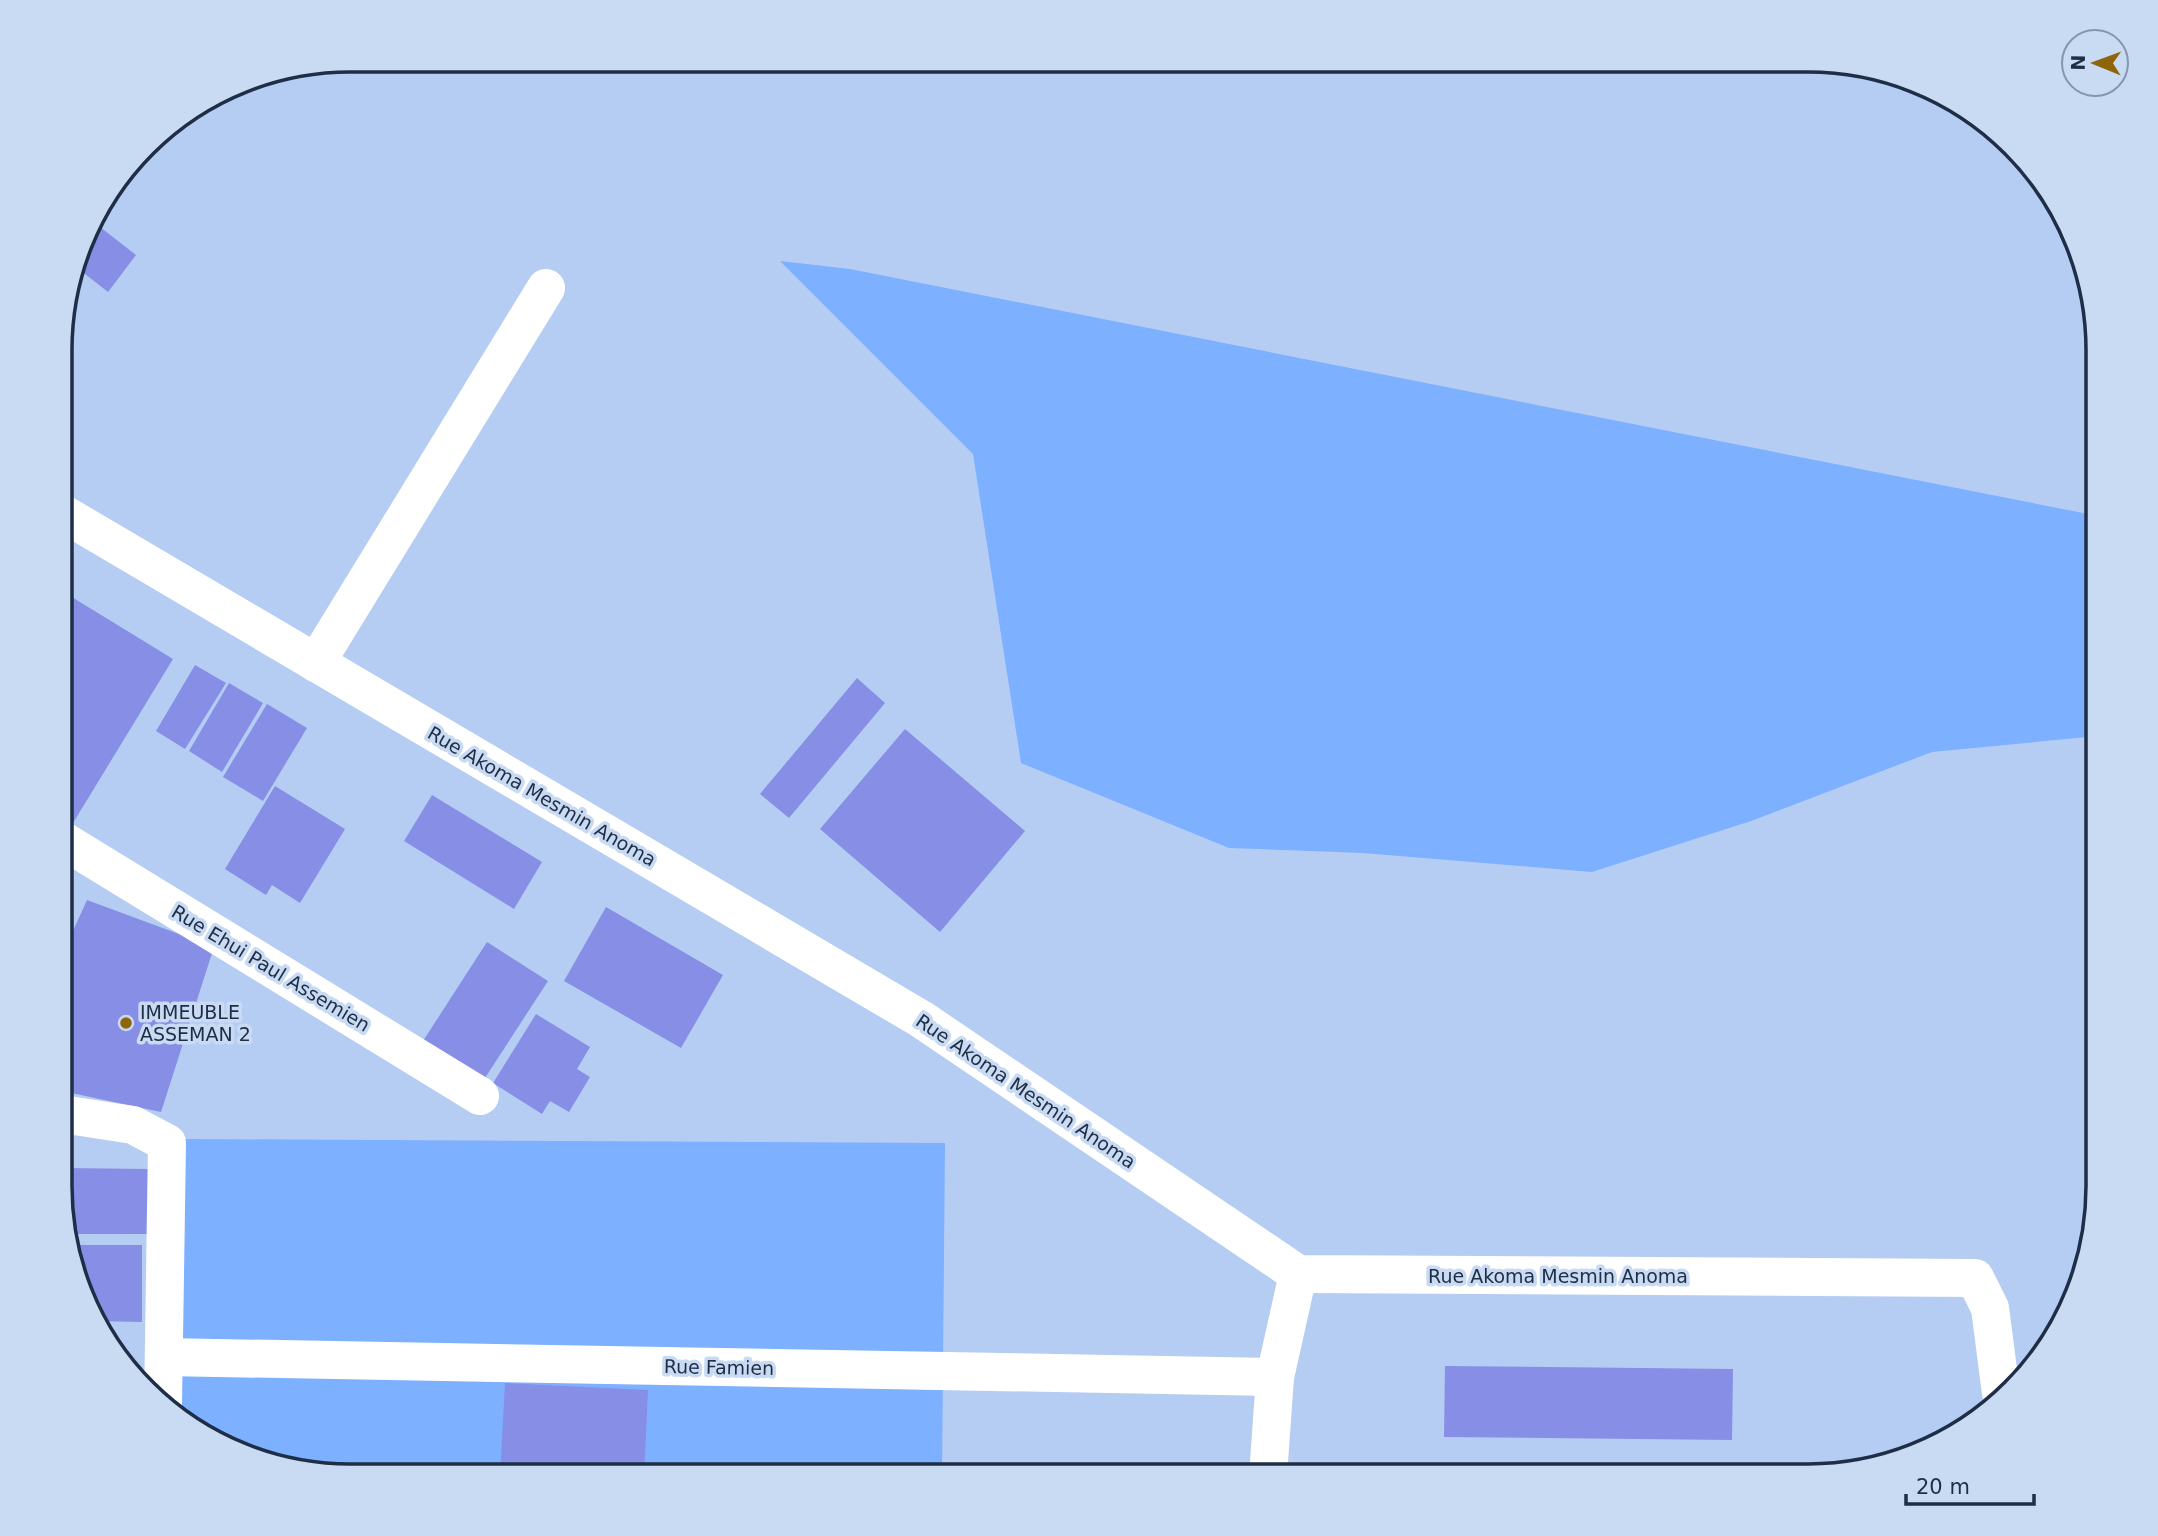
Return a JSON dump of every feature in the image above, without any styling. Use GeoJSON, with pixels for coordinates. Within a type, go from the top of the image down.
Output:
{"type":"FeatureCollection","features":[{"type":"Feature","properties":{"kind":"street"},"geometry":{"type":"LineString","coordinates":[[316,663],[546,288]]}},
{"type":"Feature","properties":{"kind":"street","name":"Rue Akoma Mesmin Anoma"},"geometry":{"type":"LineString","coordinates":[[72,519],[921,1019],[1298,1274],[1975,1278],[1990,1308],[2000,1387]]}},
{"type":"Feature","properties":{"kind":"street","name":"Rue Ehui Paul Assemien"},"geometry":{"type":"LineString","coordinates":[[72,847],[480,1096]]}},
{"type":"Feature","properties":{"kind":"street"},"geometry":{"type":"LineString","coordinates":[[72,1116],[133,1125],[167,1143],[163,1392]]}},
{"type":"Feature","properties":{"kind":"street"},"geometry":{"type":"LineString","coordinates":[[1269,1464],[1275,1377],[1298,1274]]}},
{"type":"Feature","properties":{"kind":"street","name":"Rue Famien"},"geometry":{"type":"LineString","coordinates":[[164,1357],[1275,1377]]}},
{"type":"Feature","properties":{"kind":"shaded area"},"geometry":{"type":"Polygon","coordinates":[[[780,261],[850,269],[2086,514],[2086,737],[1932,752],[1751,821],[1592,872],[1363,853],[1229,848],[1021,763],[973,454],[780,261]]]}},
{"type":"Feature","properties":{"kind":"shaded area"},"geometry":{"type":"Polygon","coordinates":[[[183,1139],[945,1143],[942,1464],[332,1464],[278,1455],[244,1443],[211,1427],[181,1407],[183,1139]]]}},
{"type":"Feature","properties":{"kind":"building"},"geometry":{"type":"Polygon","coordinates":[[[100,227],[136,255],[108,292],[83,272],[100,227]]]}},
{"type":"Feature","properties":{"kind":"building"},"geometry":{"type":"Polygon","coordinates":[[[72,597],[173,659],[72,822],[72,597]]]}},
{"type":"Feature","properties":{"kind":"building"},"geometry":{"type":"Polygon","coordinates":[[[195,665],[226,683],[185,749],[156,731],[195,665]]]}},
{"type":"Feature","properties":{"kind":"building"},"geometry":{"type":"Polygon","coordinates":[[[857,678],[885,703],[789,818],[760,794],[857,678]]]}},
{"type":"Feature","properties":{"kind":"building"},"geometry":{"type":"Polygon","coordinates":[[[229,683],[263,703],[222,772],[189,751],[229,683]]]}},
{"type":"Feature","properties":{"kind":"building"},"geometry":{"type":"Polygon","coordinates":[[[267,704],[307,728],[263,801],[223,777],[267,704]]]}},
{"type":"Feature","properties":{"kind":"building"},"geometry":{"type":"Polygon","coordinates":[[[905,729],[1025,831],[940,932],[820,829],[905,729]]]}},
{"type":"Feature","properties":{"kind":"building"},"geometry":{"type":"Polygon","coordinates":[[[275,786],[345,829],[300,903],[272,885],[266,895],[225,869],[275,786]]]}},
{"type":"Feature","properties":{"kind":"building"},"geometry":{"type":"Polygon","coordinates":[[[432,795],[542,862],[514,909],[404,841],[432,795]]]}},
{"type":"Feature","properties":{"kind":"building","name":"IMMEUBLE ASSEMAN 2"},"geometry":{"type":"Polygon","coordinates":[[[87,900],[214,947],[161,1112],[72,1093],[72,933],[87,900]]]}},
{"type":"Feature","properties":{"kind":"building"},"geometry":{"type":"Polygon","coordinates":[[[606,907],[723,975],[681,1048],[564,981],[606,907]]]}},
{"type":"Feature","properties":{"kind":"building"},"geometry":{"type":"Polygon","coordinates":[[[487,942],[548,981],[483,1081],[423,1041],[487,942]]]}},
{"type":"Feature","properties":{"kind":"building"},"geometry":{"type":"Polygon","coordinates":[[[536,1014],[590,1047],[577,1069],[590,1077],[569,1112],[550,1101],[542,1114],[493,1083],[536,1014]]]}},
{"type":"Feature","properties":{"kind":"building"},"geometry":{"type":"Polygon","coordinates":[[[72,1168],[149,1169],[148,1234],[76,1234],[72,1204],[72,1168]]]}},
{"type":"Feature","properties":{"kind":"building"},"geometry":{"type":"Polygon","coordinates":[[[78,1245],[142,1245],[142,1322],[107,1321],[93,1292],[78,1245]]]}},
{"type":"Feature","properties":{"kind":"building"},"geometry":{"type":"Polygon","coordinates":[[[1445,1366],[1733,1369],[1732,1440],[1444,1437],[1445,1366]]]}},
{"type":"Feature","properties":{"kind":"building"},"geometry":{"type":"Polygon","coordinates":[[[505,1383],[648,1390],[645,1464],[501,1464],[505,1383]]]}},
{"type":"Feature","properties":{"kind":"place","name":"IMMEUBLE ASSEMAN 2"},"geometry":{"type":"Point","coordinates":[126,1023]}}]}
